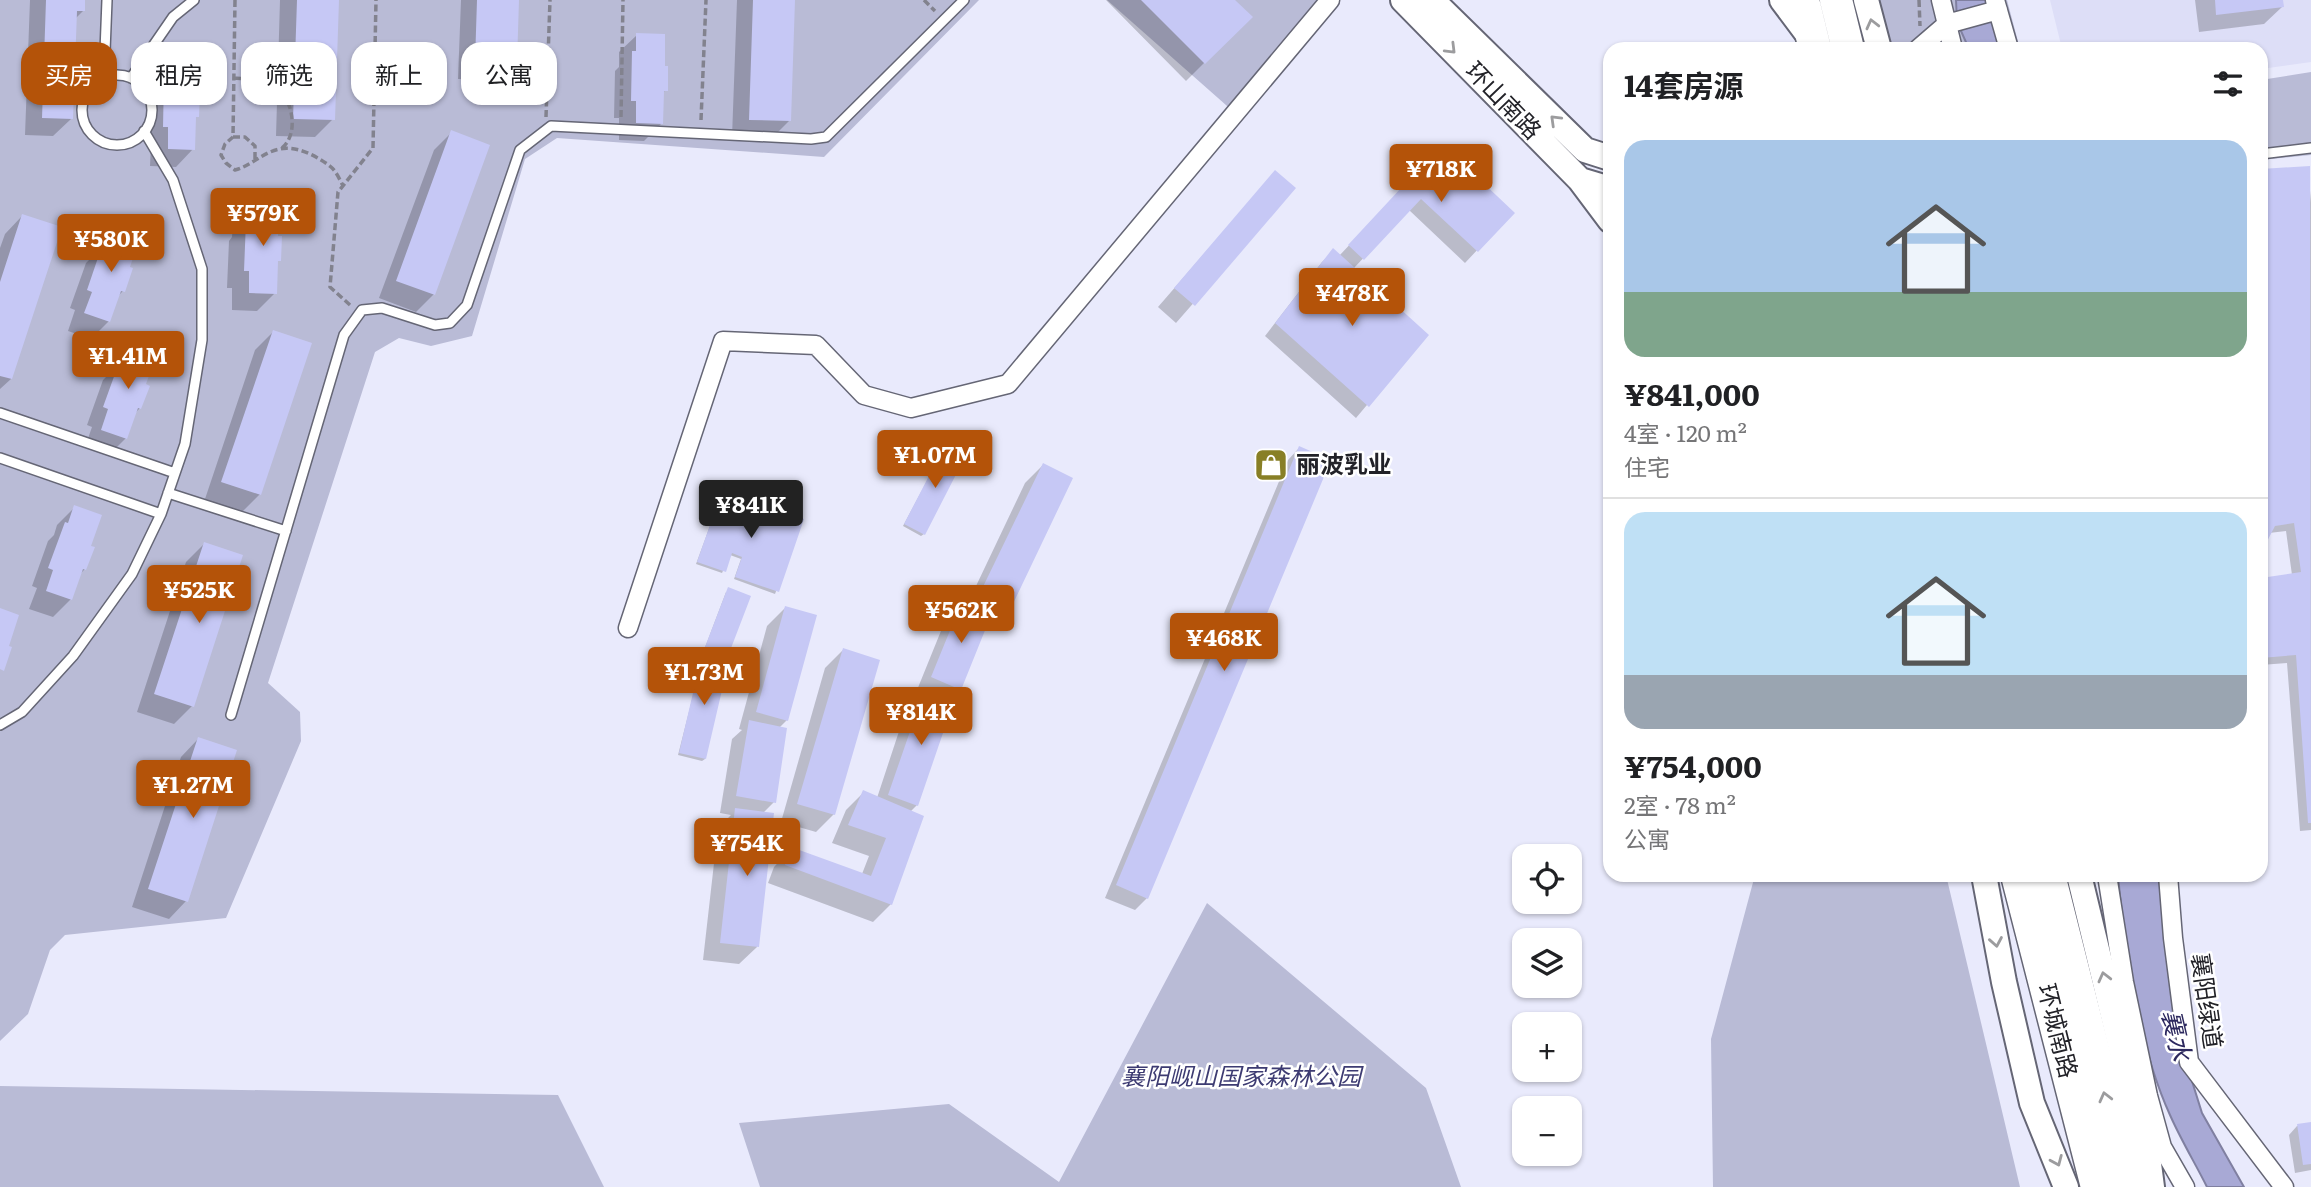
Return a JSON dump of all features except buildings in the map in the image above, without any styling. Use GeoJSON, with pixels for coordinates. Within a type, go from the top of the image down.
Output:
{"type":"FeatureCollection","features":[{"type":"Feature","properties":{"kind":"highway"},"geometry":{"type":"LineString","coordinates":[[1803,0],[1813,42]]}},
{"type":"Feature","properties":{"kind":"highway"},"geometry":{"type":"LineString","coordinates":[[1836,0],[1846,42]]}},
{"type":"Feature","properties":{"kind":"highway","name":"环城南路"},"geometry":{"type":"LineString","coordinates":[[2019,882],[2097,1187]]}},
{"type":"Feature","properties":{"kind":"highway","name":"环城南路"},"geometry":{"type":"LineString","coordinates":[[2051,882],[2128,1187]]}},
{"type":"Feature","properties":{"kind":"street"},"geometry":{"type":"LineString","coordinates":[[628,628],[723,341],[816,345],[864,396],[911,408],[1008,384],[1330,0]]}},
{"type":"Feature","properties":{"kind":"street","name":"环山南路"},"geometry":{"type":"LineString","coordinates":[[1403,0],[1580,180],[1603,187]]}},
{"type":"Feature","properties":{"kind":"street","name":"环山南路"},"geometry":{"type":"LineString","coordinates":[[1432,0],[1585,150],[1603,156]]}},
{"type":"Feature","properties":{"kind":"street"},"geometry":{"type":"LineString","coordinates":[[1782,0],[1812,42]]}},
{"type":"Feature","properties":{"kind":"street"},"geometry":{"type":"LineString","coordinates":[[1866,0],[1877,42]]}},
{"type":"Feature","properties":{"kind":"street"},"geometry":{"type":"LineString","coordinates":[[1941,0],[1951,42]]}},
{"type":"Feature","properties":{"kind":"street"},"geometry":{"type":"LineString","coordinates":[[1926,42],[1947,24],[1997,7],[2007,42]]}},
{"type":"Feature","properties":{"kind":"street"},"geometry":{"type":"LineString","coordinates":[[1580,180],[1603,211]]}},
{"type":"Feature","properties":{"kind":"street"},"geometry":{"type":"LineString","coordinates":[[1985,882],[2004,982],[2032,1103],[2066,1187]]}},
{"type":"Feature","properties":{"kind":"street"},"geometry":{"type":"LineString","coordinates":[[2081,882],[2149,1164],[2152,1187]]}},
{"type":"Feature","properties":{"kind":"street"},"geometry":{"type":"LineString","coordinates":[[2108,882],[2124,982],[2148,1097],[2162,1147],[2185,1187]]}},
{"type":"Feature","properties":{"kind":"street","name":"襄阳绿道"},"geometry":{"type":"LineString","coordinates":[[2169,882],[2189,1062],[2284,1187]]}},
{"type":"Feature","properties":{"kind":"lane"},"geometry":{"type":"LineString","coordinates":[[105,42],[107,0]]}},
{"type":"Feature","properties":{"kind":"lane"},"geometry":{"type":"LineString","coordinates":[[156,42],[173,17],[194,0]]}},
{"type":"Feature","properties":{"kind":"lane"},"geometry":{"type":"LineString","coordinates":[[231,715],[344,335],[362,310],[382,308],[435,325],[450,323],[467,305],[520,150],[551,126],[811,139],[826,137],[964,0]]}},
{"type":"Feature","properties":{"kind":"lane"},"geometry":{"type":"LineString","coordinates":[[117,75],[131,78]]}},
{"type":"Feature","properties":{"kind":"lane"},"geometry":{"type":"LineString","coordinates":[[83,105],[89,131],[108,144],[119,145],[130,142],[144,131],[151,116],[151,105]]}},
{"type":"Feature","properties":{"kind":"lane"},"geometry":{"type":"LineString","coordinates":[[0,725],[22,712],[73,656],[132,574],[161,514],[185,444],[202,340],[202,269],[173,180],[144,131]]}},
{"type":"Feature","properties":{"kind":"lane"},"geometry":{"type":"LineString","coordinates":[[2268,153],[2311,148]]}},
{"type":"Feature","properties":{"kind":"lane"},"geometry":{"type":"LineString","coordinates":[[0,413],[175,473]]}},
{"type":"Feature","properties":{"kind":"lane"},"geometry":{"type":"LineString","coordinates":[[0,458],[161,514]]}},
{"type":"Feature","properties":{"kind":"lane"},"geometry":{"type":"LineString","coordinates":[[169,493],[286,531]]}},
{"type":"Feature","properties":{"kind":"path"},"geometry":{"type":"LineString","coordinates":[[233,137],[235,0]]}},
{"type":"Feature","properties":{"kind":"path"},"geometry":{"type":"LineString","coordinates":[[359,315],[330,287],[338,192],[373,148],[376,0]]}},
{"type":"Feature","properties":{"kind":"path"},"geometry":{"type":"LineString","coordinates":[[545,130],[550,0]]}},
{"type":"Feature","properties":{"kind":"path"},"geometry":{"type":"LineString","coordinates":[[621,130],[623,0]]}},
{"type":"Feature","properties":{"kind":"path"},"geometry":{"type":"LineString","coordinates":[[701,134],[706,0]]}},
{"type":"Feature","properties":{"kind":"path"},"geometry":{"type":"LineString","coordinates":[[233,78],[258,79],[276,86],[286,97],[293,125],[286,144],[245,167],[235,170],[221,155],[225,144],[233,137],[245,137],[255,146],[255,160]]}},
{"type":"Feature","properties":{"kind":"path"},"geometry":{"type":"LineString","coordinates":[[281,148],[298,149],[333,168],[343,186]]}},
{"type":"Feature","properties":{"kind":"shaded area"},"geometry":{"type":"Polygon","coordinates":[[[2050,0],[2311,0],[2311,62],[2268,68],[2268,42],[2060,42],[2050,0]]]}},
{"type":"Feature","properties":{"kind":"green space"},"geometry":{"type":"Polygon","coordinates":[[[0,0],[979,0],[824,157],[557,138],[525,159],[472,336],[431,346],[399,338],[375,352],[268,683],[300,712],[301,741],[226,918],[65,935],[50,950],[28,1014],[0,1041],[0,0]]]}},
{"type":"Feature","properties":{"kind":"green space"},"geometry":{"type":"Polygon","coordinates":[[[1107,0],[1330,0],[1235,113],[1107,0]]]}},
{"type":"Feature","properties":{"kind":"green space"},"geometry":{"type":"Polygon","coordinates":[[[1836,0],[2007,0],[2018,42],[1846,42],[1836,0]]]}},
{"type":"Feature","properties":{"kind":"green space"},"geometry":{"type":"Polygon","coordinates":[[[2311,72],[2311,155],[2268,159],[2268,79],[2311,72]]]}},
{"type":"Feature","properties":{"kind":"green space"},"geometry":{"type":"Polygon","coordinates":[[[1753,882],[1948,882],[2020,1187],[1713,1187],[1711,1039],[1753,882]]]}},
{"type":"Feature","properties":{"kind":"green space","name":"襄阳岘山国家森林公园"},"geometry":{"type":"Polygon","coordinates":[[[1207,903],[1426,1088],[1461,1187],[760,1187],[739,1123],[949,1104],[1059,1182],[1207,903]]]}},
{"type":"Feature","properties":{"kind":"green space"},"geometry":{"type":"Polygon","coordinates":[[[0,1086],[558,1095],[604,1187],[0,1187],[0,1086]]]}},
{"type":"Feature","properties":{"kind":"water"},"geometry":{"type":"Polygon","coordinates":[[[1956,0],[1992,0],[2000,42],[1966,42],[1957,22],[1956,0]]]}},
{"type":"Feature","properties":{"kind":"water","name":"襄水"},"geometry":{"type":"Polygon","coordinates":[[[2119,882],[2162,882],[2186,1062],[2202,1113],[2244,1187],[2207,1187],[2174,1124],[2159,1088],[2141,1029],[2119,882]]]}},
{"type":"Feature","properties":{"kind":"place","name":"丽波乳业"},"geometry":{"type":"Point","coordinates":[1271,465]}}]}
